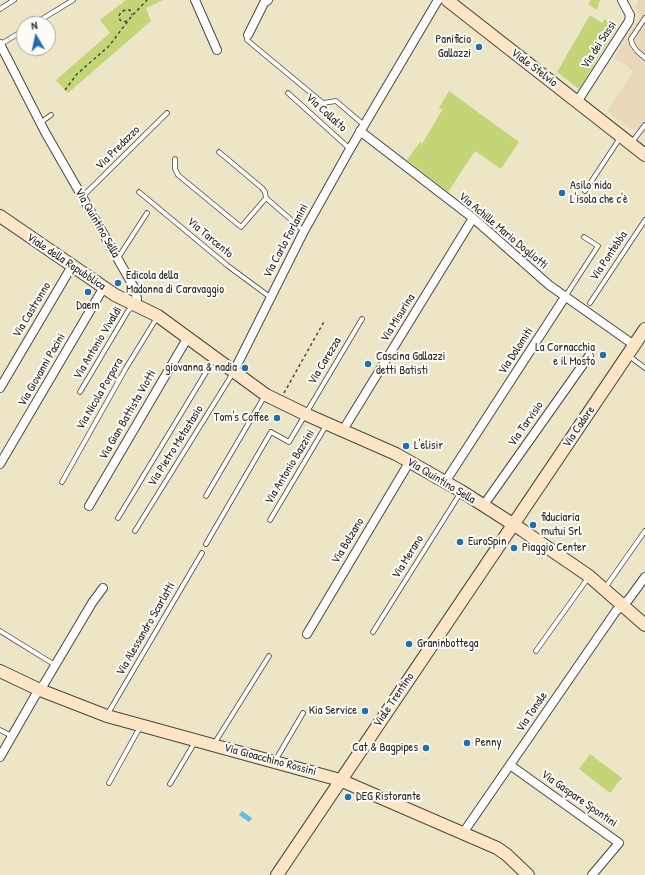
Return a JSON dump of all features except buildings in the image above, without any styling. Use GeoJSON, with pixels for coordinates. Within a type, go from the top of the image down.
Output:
{"type":"FeatureCollection","features":[{"type":"Feature","properties":{"kind":"street"},"geometry":{"type":"LineString","coordinates":[[195,0],[217,50]]}},
{"type":"Feature","properties":{"kind":"street"},"geometry":{"type":"LineString","coordinates":[[248,35],[264,3],[268,0]]}},
{"type":"Feature","properties":{"kind":"street","name":"Via Carlo Forlanini"},"geometry":{"type":"LineString","coordinates":[[234,371],[304,231],[362,128],[438,0]]}},
{"type":"Feature","properties":{"kind":"street","name":"Viale Stelvio"},"geometry":{"type":"LineString","coordinates":[[447,0],[645,155]]}},
{"type":"Feature","properties":{"kind":"street","name":"Via dei Sassi"},"geometry":{"type":"LineString","coordinates":[[578,102],[629,20],[630,15],[622,0]]}},
{"type":"Feature","properties":{"kind":"street","name":"Via Quintino Sella"},"geometry":{"type":"LineString","coordinates":[[0,44],[40,123],[118,258],[134,289],[137,299],[134,304],[158,316],[266,395],[410,461],[461,492],[589,576],[645,625]]}},
{"type":"Feature","properties":{"kind":"street","name":"Via Achille Mario Dogliotti"},"geometry":{"type":"LineString","coordinates":[[362,128],[473,218],[548,284],[631,350]]}},
{"type":"Feature","properties":{"kind":"street","name":"Viale della Repubblica"},"geometry":{"type":"LineString","coordinates":[[0,216],[72,266],[124,300],[134,304]]}},
{"type":"Feature","properties":{"kind":"street","name":"Via Misurina"},"geometry":{"type":"LineString","coordinates":[[343,430],[473,218]]}},
{"type":"Feature","properties":{"kind":"street","name":"Via Castronno"},"geometry":{"type":"LineString","coordinates":[[0,388],[72,266]]}},
{"type":"Feature","properties":{"kind":"street","name":"Via Giovanni Pacini"},"geometry":{"type":"LineString","coordinates":[[0,464],[104,287]]}},
{"type":"Feature","properties":{"kind":"street","name":"Via Dolomiti"},"geometry":{"type":"LineString","coordinates":[[445,482],[565,297]]}},
{"type":"Feature","properties":{"kind":"street","name":"Via Cadore"},"geometry":{"type":"LineString","coordinates":[[513,525],[645,329]]}},
{"type":"Feature","properties":{"kind":"street","name":"Via Gian Battista Viotti"},"geometry":{"type":"LineString","coordinates":[[88,506],[188,337]]}},
{"type":"Feature","properties":{"kind":"street","name":"Via Tarvisio"},"geometry":{"type":"LineString","coordinates":[[483,506],[589,356]]}},
{"type":"Feature","properties":{"kind":"street","name":"Via Bolzano"},"geometry":{"type":"LineString","coordinates":[[307,634],[410,461]]}},
{"type":"Feature","properties":{"kind":"street","name":"Viale Trentino"},"geometry":{"type":"LineString","coordinates":[[276,875],[513,525]]}},
{"type":"Feature","properties":{"kind":"street","name":"Via Tonale"},"geometry":{"type":"LineString","coordinates":[[463,833],[616,611],[629,599],[645,577]]}},
{"type":"Feature","properties":{"kind":"street"},"geometry":{"type":"LineString","coordinates":[[0,757],[92,603],[103,588]]}},
{"type":"Feature","properties":{"kind":"street","name":"Via Gioacchino Rossini"},"geometry":{"type":"LineString","coordinates":[[0,671],[40,690],[107,716],[340,780],[500,850],[522,872]]}},
{"type":"Feature","properties":{"kind":"street","name":"Via Gaspare Spontini"},"geometry":{"type":"LineString","coordinates":[[510,765],[619,843],[592,875]]}},
{"type":"Feature","properties":{"kind":"lane"},"geometry":{"type":"LineString","coordinates":[[0,9],[14,0]]}},
{"type":"Feature","properties":{"kind":"lane"},"geometry":{"type":"LineString","coordinates":[[47,16],[73,0]]}},
{"type":"Feature","properties":{"kind":"lane"},"geometry":{"type":"LineString","coordinates":[[645,18],[631,39],[634,48],[645,58]]}},
{"type":"Feature","properties":{"kind":"lane"},"geometry":{"type":"LineString","coordinates":[[0,44],[16,35]]}},
{"type":"Feature","properties":{"kind":"lane"},"geometry":{"type":"LineString","coordinates":[[248,35],[247,40],[323,103],[336,101],[362,128]]}},
{"type":"Feature","properties":{"kind":"lane","name":"Via Collalto"},"geometry":{"type":"LineString","coordinates":[[288,93],[350,149]]}},
{"type":"Feature","properties":{"kind":"lane","name":"Via Predazzo"},"geometry":{"type":"LineString","coordinates":[[82,197],[167,113]]}},
{"type":"Feature","properties":{"kind":"lane"},"geometry":{"type":"LineString","coordinates":[[40,123],[51,115]]}},
{"type":"Feature","properties":{"kind":"lane"},"geometry":{"type":"LineString","coordinates":[[631,144],[645,125]]}},
{"type":"Feature","properties":{"kind":"lane"},"geometry":{"type":"LineString","coordinates":[[585,191],[621,136]]}},
{"type":"Feature","properties":{"kind":"lane"},"geometry":{"type":"LineString","coordinates":[[219,152],[262,188],[265,192],[266,198],[304,231]]}},
{"type":"Feature","properties":{"kind":"lane"},"geometry":{"type":"LineString","coordinates":[[175,159],[175,169],[178,175],[241,227],[266,198]]}},
{"type":"Feature","properties":{"kind":"lane","name":"Via Tarcento"},"geometry":{"type":"LineString","coordinates":[[139,192],[228,266],[270,297]]}},
{"type":"Feature","properties":{"kind":"lane"},"geometry":{"type":"LineString","coordinates":[[118,258],[148,212]]}},
{"type":"Feature","properties":{"kind":"lane","name":"Via Pontebba"},"geometry":{"type":"LineString","coordinates":[[590,302],[645,220]]}},
{"type":"Feature","properties":{"kind":"lane","name":"Via Dolomiti"},"geometry":{"type":"LineString","coordinates":[[565,297],[598,246],[584,237]]}},
{"type":"Feature","properties":{"kind":"lane","name":"Via Antonio Vivaldi"},"geometry":{"type":"LineString","coordinates":[[80,392],[128,311],[134,304]]}},
{"type":"Feature","properties":{"kind":"lane","name":"Via Nicola Porpora"},"geometry":{"type":"LineString","coordinates":[[62,482],[126,368],[158,316]]}},
{"type":"Feature","properties":{"kind":"lane","name":"Via Carezza"},"geometry":{"type":"LineString","coordinates":[[305,414],[362,319]]}},
{"type":"Feature","properties":{"kind":"lane"},"geometry":{"type":"LineString","coordinates":[[631,350],[645,368]]}},
{"type":"Feature","properties":{"kind":"lane"},"geometry":{"type":"LineString","coordinates":[[118,518],[215,358]]}},
{"type":"Feature","properties":{"kind":"lane","name":"Via Pietro Metastasio"},"geometry":{"type":"LineString","coordinates":[[135,531],[234,371]]}},
{"type":"Feature","properties":{"kind":"lane"},"geometry":{"type":"LineString","coordinates":[[206,496],[266,395]]}},
{"type":"Feature","properties":{"kind":"lane"},"geometry":{"type":"LineString","coordinates":[[206,544],[271,432],[289,442],[305,414]]}},
{"type":"Feature","properties":{"kind":"lane","name":"Via Antonio Bazzini"},"geometry":{"type":"LineString","coordinates":[[270,520],[328,423]]}},
{"type":"Feature","properties":{"kind":"lane","name":"Via Merano"},"geometry":{"type":"LineString","coordinates":[[373,632],[461,492]]}},
{"type":"Feature","properties":{"kind":"lane"},"geometry":{"type":"LineString","coordinates":[[604,589],[645,532]]}},
{"type":"Feature","properties":{"kind":"lane","name":"Via Alessandro Scarlatti"},"geometry":{"type":"LineString","coordinates":[[107,716],[202,553]]}},
{"type":"Feature","properties":{"kind":"lane"},"geometry":{"type":"LineString","coordinates":[[536,651],[589,576]]}},
{"type":"Feature","properties":{"kind":"lane"},"geometry":{"type":"LineString","coordinates":[[0,631],[55,665]]}},
{"type":"Feature","properties":{"kind":"lane"},"geometry":{"type":"LineString","coordinates":[[213,745],[269,656]]}},
{"type":"Feature","properties":{"kind":"lane"},"geometry":{"type":"LineString","coordinates":[[275,761],[303,713]]}},
{"type":"Feature","properties":{"kind":"lane"},"geometry":{"type":"LineString","coordinates":[[109,783],[142,725]]}},
{"type":"Feature","properties":{"kind":"lane"},"geometry":{"type":"LineString","coordinates":[[0,730],[12,736]]}},
{"type":"Feature","properties":{"kind":"lane"},"geometry":{"type":"LineString","coordinates":[[170,784],[196,740]]}},
{"type":"Feature","properties":{"kind":"path"},"geometry":{"type":"LineString","coordinates":[[65,90],[77,74],[109,46],[131,17],[147,0]]}},
{"type":"Feature","properties":{"kind":"path"},"geometry":{"type":"LineString","coordinates":[[129,21],[123,22],[120,20],[119,16],[121,12],[130,10],[132,13],[131,17]]}},
{"type":"Feature","properties":{"kind":"path"},"geometry":{"type":"LineString","coordinates":[[282,396],[325,320]]}},
{"type":"Feature","properties":{"kind":"shaded area"},"geometry":{"type":"Polygon","coordinates":[[[639,0],[645,0],[645,137],[644,133],[638,129],[628,128],[607,111],[633,72],[629,67],[614,58],[640,16],[635,7],[639,0]]]}},
{"type":"Feature","properties":{"kind":"green space"},"geometry":{"type":"Polygon","coordinates":[[[126,0],[163,0],[146,8],[151,21],[68,93],[56,80],[110,33],[100,20],[126,0]]]}},
{"type":"Feature","properties":{"kind":"green space"},"geometry":{"type":"Polygon","coordinates":[[[591,0],[600,0],[597,10],[588,4],[591,0]]]}},
{"type":"Feature","properties":{"kind":"green space"},"geometry":{"type":"Polygon","coordinates":[[[590,15],[602,23],[605,19],[616,28],[579,89],[557,72],[590,15]]]}},
{"type":"Feature","properties":{"kind":"green space"},"geometry":{"type":"Polygon","coordinates":[[[449,91],[519,142],[501,169],[475,151],[448,192],[407,160],[420,142],[422,144],[442,110],[439,108],[449,91]]]}},
{"type":"Feature","properties":{"kind":"green space"},"geometry":{"type":"Polygon","coordinates":[[[590,754],[622,778],[610,793],[579,769],[590,754]]]}},
{"type":"Feature","properties":{"kind":"water"},"geometry":{"type":"Polygon","coordinates":[[[242,811],[252,818],[249,822],[239,815],[242,811]]]}},
{"type":"Feature","properties":{"kind":"place","name":"Panificio Gallazzi"},"geometry":{"type":"Point","coordinates":[479,47]}},
{"type":"Feature","properties":{"kind":"place","name":"Asilo nido L'isola che c'è"},"geometry":{"type":"Point","coordinates":[562,193]}},
{"type":"Feature","properties":{"kind":"place","name":"Edicola della Madonna di Caravaggio"},"geometry":{"type":"Point","coordinates":[118,283]}},
{"type":"Feature","properties":{"kind":"place","name":"Daem"},"geometry":{"type":"Point","coordinates":[88,292]}},
{"type":"Feature","properties":{"kind":"place","name":"La Cornacchia e il Mosto"},"geometry":{"type":"Point","coordinates":[603,355]}},
{"type":"Feature","properties":{"kind":"place","name":"Cascina Gallazzi detti Batisti"},"geometry":{"type":"Point","coordinates":[368,364]}},
{"type":"Feature","properties":{"kind":"place","name":"giovanna & nadia"},"geometry":{"type":"Point","coordinates":[245,368]}},
{"type":"Feature","properties":{"kind":"place","name":"Tom's Coffee"},"geometry":{"type":"Point","coordinates":[277,418]}},
{"type":"Feature","properties":{"kind":"place","name":"L'elisir"},"geometry":{"type":"Point","coordinates":[406,446]}},
{"type":"Feature","properties":{"kind":"place","name":"fiduciaria mutui Srl"},"geometry":{"type":"Point","coordinates":[533,525]}},
{"type":"Feature","properties":{"kind":"place","name":"EuroSpin"},"geometry":{"type":"Point","coordinates":[460,542]}},
{"type":"Feature","properties":{"kind":"place","name":"Piaggio Center"},"geometry":{"type":"Point","coordinates":[514,548]}},
{"type":"Feature","properties":{"kind":"place","name":"Graninbottega"},"geometry":{"type":"Point","coordinates":[409,644]}},
{"type":"Feature","properties":{"kind":"place","name":"Kia Service"},"geometry":{"type":"Point","coordinates":[365,711]}},
{"type":"Feature","properties":{"kind":"place","name":"Penny"},"geometry":{"type":"Point","coordinates":[467,743]}},
{"type":"Feature","properties":{"kind":"place","name":"Cat & Bagpipes"},"geometry":{"type":"Point","coordinates":[426,748]}},
{"type":"Feature","properties":{"kind":"place","name":"DEG Ristorante"},"geometry":{"type":"Point","coordinates":[348,797]}}]}
